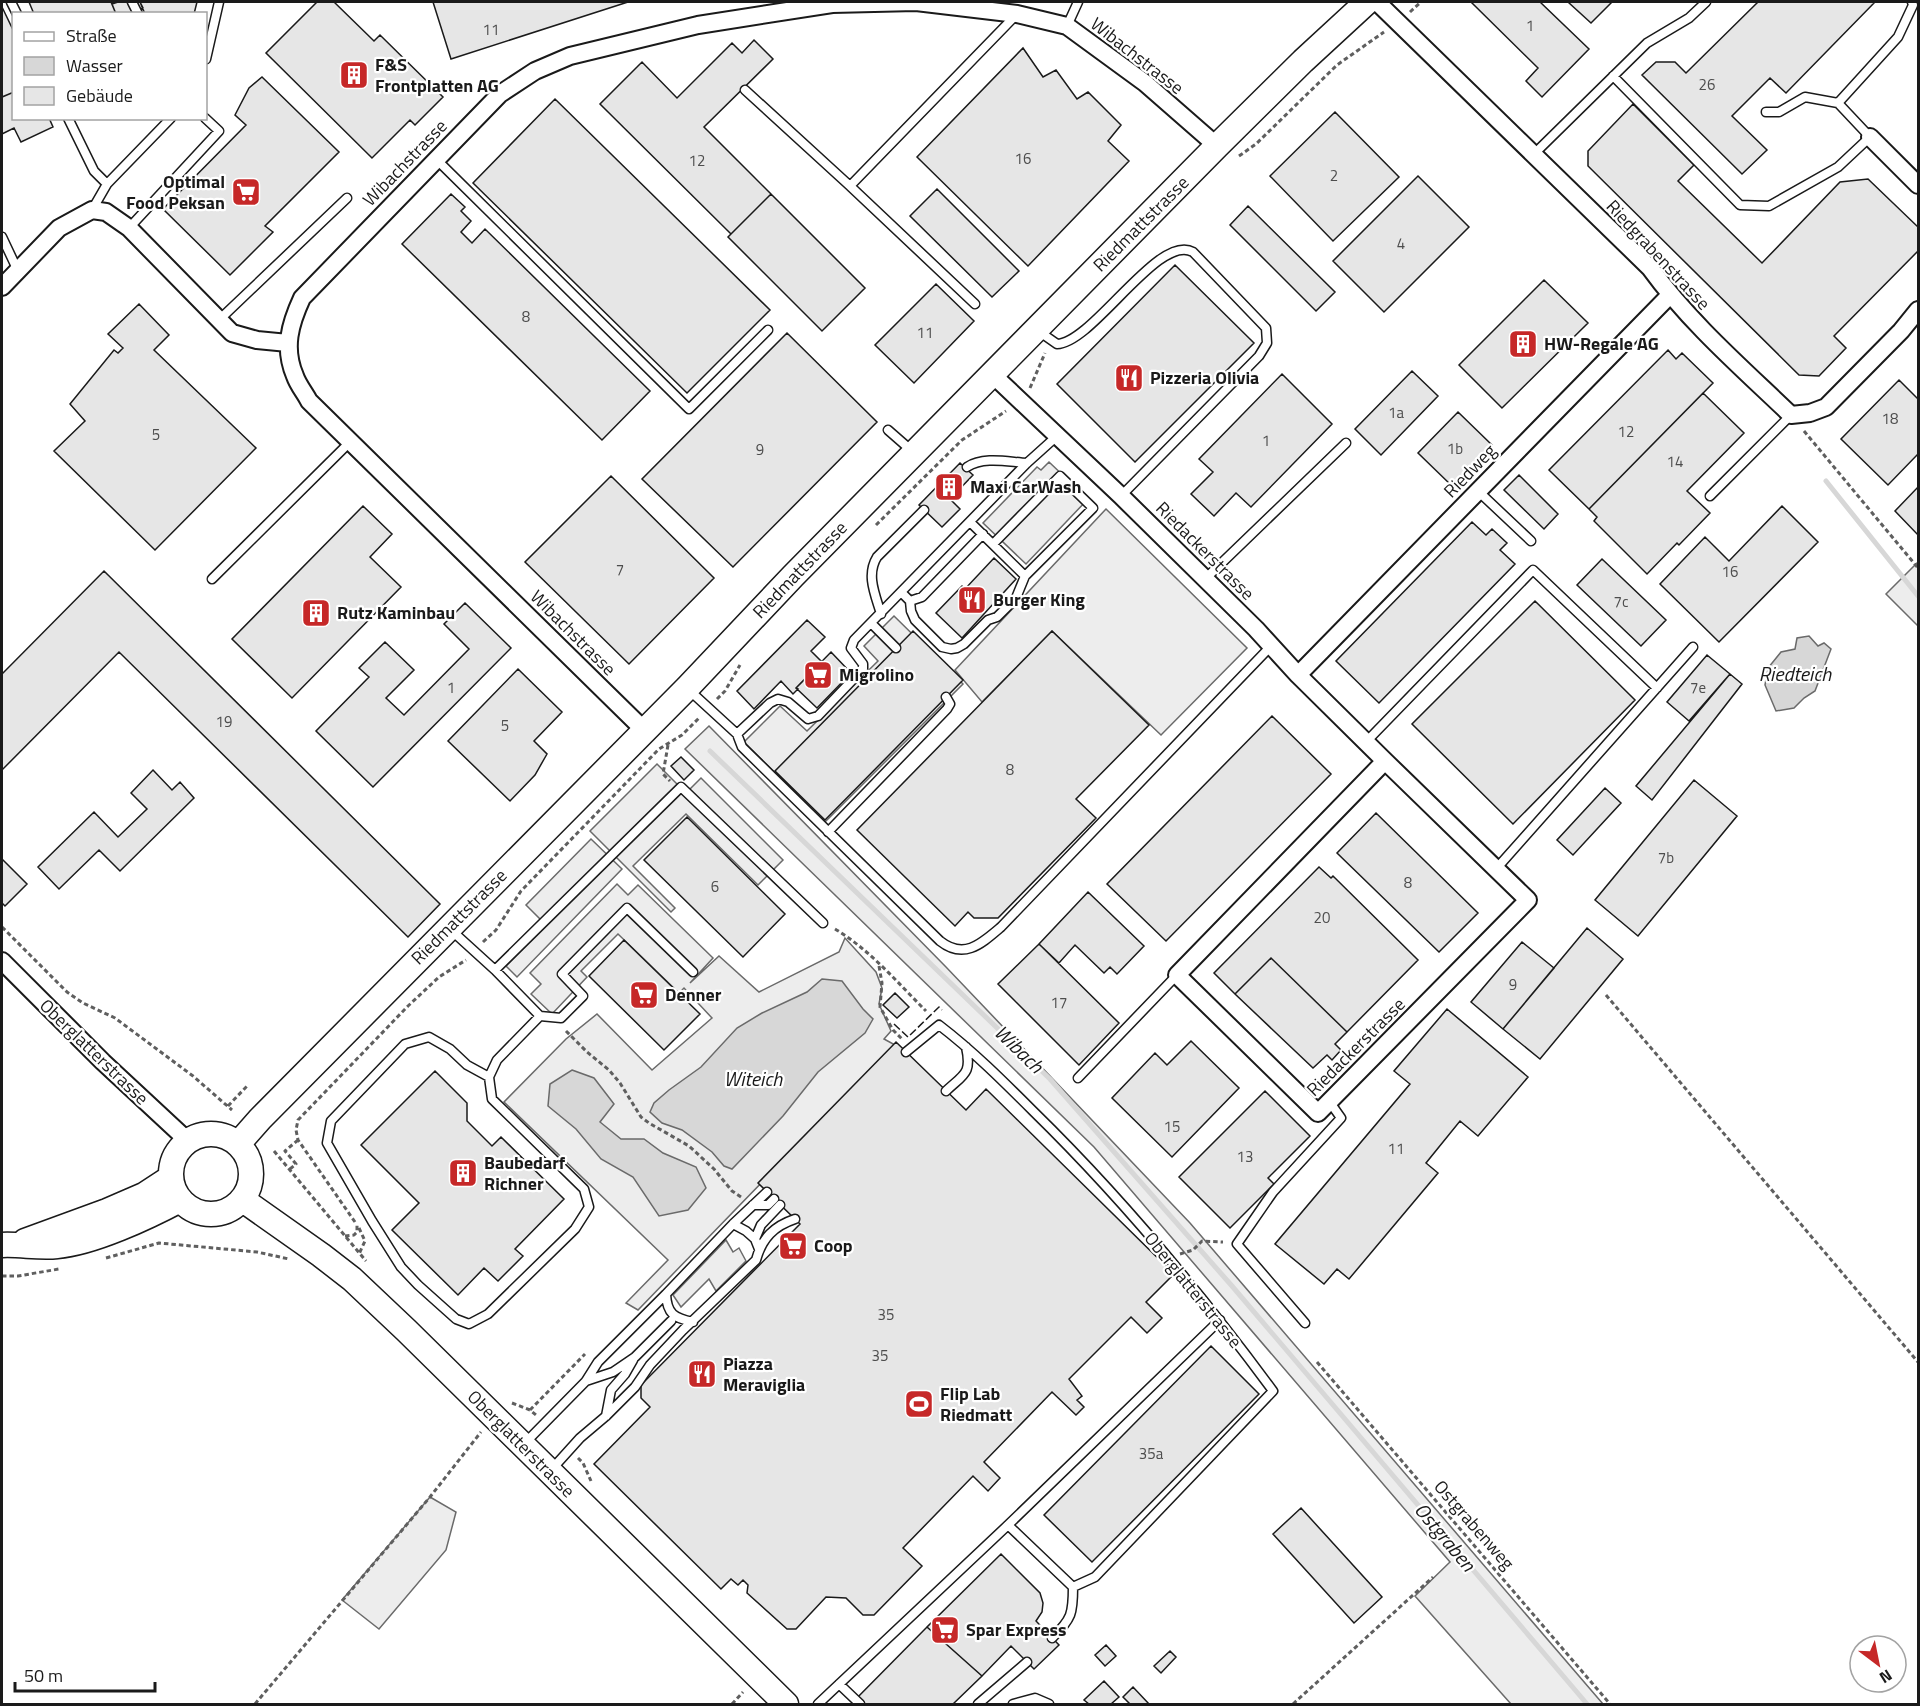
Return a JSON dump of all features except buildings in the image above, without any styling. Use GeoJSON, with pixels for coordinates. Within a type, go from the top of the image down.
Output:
{"type":"FeatureCollection","features":[{"type":"Feature","properties":{"kind":"main road","name":"Riedmattstrasse"},"geometry":{"type":"LineString","coordinates":[[238,1144],[915,453],[993,375],[1045,336],[1226,152],[1303,61],[1367,2]]}},
{"type":"Feature","properties":{"kind":"main road"},"geometry":{"type":"LineString","coordinates":[[208,1134],[219,1135],[238,1144],[246,1154],[250,1165],[249,1189],[243,1200],[234,1208],[211,1215],[189,1208],[180,1200],[173,1190],[170,1178],[174,1157],[180,1148],[197,1136],[208,1134]]}},
{"type":"Feature","properties":{"kind":"main road"},"geometry":{"type":"LineString","coordinates":[[10,1244],[107,1212],[144,1195],[170,1178]]}},
{"type":"Feature","properties":{"kind":"main road"},"geometry":{"type":"LineString","coordinates":[[10,1244],[57,1246],[80,1241],[142,1218],[180,1200]]}},
{"type":"Feature","properties":{"kind":"main road","name":"Oberglatterstrasse"},"geometry":{"type":"LineString","coordinates":[[243,1200],[321,1254],[352,1279],[786,1704]]}},
{"type":"Feature","properties":{"kind":"street","name":"Wibachstrasse"},"geometry":{"type":"LineString","coordinates":[[644,730],[309,401],[294,376],[288,343],[293,318],[302,298],[500,94],[535,71],[570,56],[699,25],[832,3],[916,2],[1017,14],[1067,26],[1145,83],[1226,152]]}},
{"type":"Feature","properties":{"kind":"street","name":"Riedgrabenstrasse"},"geometry":{"type":"LineString","coordinates":[[1377,2],[1650,268],[1670,295],[1791,415]]}},
{"type":"Feature","properties":{"kind":"street"},"geometry":{"type":"LineString","coordinates":[[1870,136],[1918,184]]}},
{"type":"Feature","properties":{"kind":"street"},"geometry":{"type":"LineString","coordinates":[[2,287],[59,228],[92,210],[106,212],[129,228],[232,333],[256,340],[288,343]]}},
{"type":"Feature","properties":{"kind":"street","name":"Riedweg"},"geometry":{"type":"LineString","coordinates":[[1298,675],[1670,295]]}},
{"type":"Feature","properties":{"kind":"street"},"geometry":{"type":"LineString","coordinates":[[1791,415],[1810,413],[1826,407],[1901,331],[1918,310]]}},
{"type":"Feature","properties":{"kind":"street","name":"Riedackerstrasse"},"geometry":{"type":"LineString","coordinates":[[993,375],[1121,496],[1365,743],[1528,900],[1318,1113],[1177,975]]}},
{"type":"Feature","properties":{"kind":"street"},"geometry":{"type":"LineString","coordinates":[[1177,975],[1385,761]]}},
{"type":"Feature","properties":{"kind":"street","name":"Oberglatterstrasse"},"geometry":{"type":"LineString","coordinates":[[2,962],[103,1062],[188,1141]]}},
{"type":"Feature","properties":{"kind":"lane"},"geometry":{"type":"LineString","coordinates":[[207,55],[219,2]]}},
{"type":"Feature","properties":{"kind":"lane"},"geometry":{"type":"LineString","coordinates":[[1067,26],[1078,2]]}},
{"type":"Feature","properties":{"kind":"lane"},"geometry":{"type":"LineString","coordinates":[[1532,155],[1647,43],[1689,18],[1706,2]]}},
{"type":"Feature","properties":{"kind":"lane"},"geometry":{"type":"LineString","coordinates":[[1838,103],[1898,37],[1913,5],[1912,2]]}},
{"type":"Feature","properties":{"kind":"lane"},"geometry":{"type":"LineString","coordinates":[[850,186],[1017,14]]}},
{"type":"Feature","properties":{"kind":"lane"},"geometry":{"type":"LineString","coordinates":[[1613,76],[1740,205],[1768,206],[1838,167],[1870,136],[1838,103],[1805,97],[1779,112],[1766,112]]}},
{"type":"Feature","properties":{"kind":"lane"},"geometry":{"type":"LineString","coordinates":[[745,90],[975,304]]}},
{"type":"Feature","properties":{"kind":"lane"},"geometry":{"type":"LineString","coordinates":[[69,120],[94,171],[106,184]]}},
{"type":"Feature","properties":{"kind":"lane"},"geometry":{"type":"LineString","coordinates":[[92,210],[106,184],[169,120]]}},
{"type":"Feature","properties":{"kind":"lane"},"geometry":{"type":"LineString","coordinates":[[129,228],[219,131],[207,120]]}},
{"type":"Feature","properties":{"kind":"lane"},"geometry":{"type":"LineString","coordinates":[[436,159],[689,409],[768,330]]}},
{"type":"Feature","properties":{"kind":"lane"},"geometry":{"type":"LineString","coordinates":[[219,320],[347,198]]}},
{"type":"Feature","properties":{"kind":"lane"},"geometry":{"type":"LineString","coordinates":[[2,237],[18,270]]}},
{"type":"Feature","properties":{"kind":"lane"},"geometry":{"type":"LineString","coordinates":[[1045,336],[1063,344],[1074,339],[1130,285],[1173,251],[1184,248],[1192,252],[1263,322],[1266,328],[1267,343],[1259,356],[1121,496]]}},
{"type":"Feature","properties":{"kind":"lane"},"geometry":{"type":"LineString","coordinates":[[1710,496],[1791,415]]}},
{"type":"Feature","properties":{"kind":"lane"},"geometry":{"type":"LineString","coordinates":[[888,430],[915,453]]}},
{"type":"Feature","properties":{"kind":"lane"},"geometry":{"type":"LineString","coordinates":[[737,734],[778,699],[788,702],[808,719],[818,716],[863,669],[863,664],[851,646],[1027,463],[1057,436]]}},
{"type":"Feature","properties":{"kind":"lane"},"geometry":{"type":"LineString","coordinates":[[212,579],[351,441]]}},
{"type":"Feature","properties":{"kind":"lane"},"geometry":{"type":"LineString","coordinates":[[1205,579],[1346,443]]}},
{"type":"Feature","properties":{"kind":"lane"},"geometry":{"type":"LineString","coordinates":[[967,467],[972,463],[985,460],[1027,463]]}},
{"type":"Feature","properties":{"kind":"lane"},"geometry":{"type":"LineString","coordinates":[[901,592],[910,601],[915,620],[942,647],[957,648],[988,620],[997,617],[1016,598],[1025,576],[1093,508],[1060,476],[993,544]]}},
{"type":"Feature","properties":{"kind":"lane"},"geometry":{"type":"LineString","coordinates":[[1479,491],[1531,541]]}},
{"type":"Feature","properties":{"kind":"lane"},"geometry":{"type":"LineString","coordinates":[[881,614],[872,578],[873,564],[877,557],[924,510]]}},
{"type":"Feature","properties":{"kind":"lane"},"geometry":{"type":"LineString","coordinates":[[970,522],[1025,576]]}},
{"type":"Feature","properties":{"kind":"lane"},"geometry":{"type":"LineString","coordinates":[[910,601],[922,597],[983,534]]}},
{"type":"Feature","properties":{"kind":"lane"},"geometry":{"type":"LineString","coordinates":[[1365,743],[1533,570],[1657,688]]}},
{"type":"Feature","properties":{"kind":"lane"},"geometry":{"type":"LineString","coordinates":[[871,623],[896,648]]}},
{"type":"Feature","properties":{"kind":"lane"},"geometry":{"type":"LineString","coordinates":[[687,687],[737,734],[742,747],[946,946],[961,950],[975,946],[1001,927],[1271,646]]}},
{"type":"Feature","properties":{"kind":"lane"},"geometry":{"type":"LineString","coordinates":[[1496,869],[1693,647]]}},
{"type":"Feature","properties":{"kind":"lane"},"geometry":{"type":"LineString","coordinates":[[828,832],[947,709],[950,704],[946,697]]}},
{"type":"Feature","properties":{"kind":"lane"},"geometry":{"type":"LineString","coordinates":[[495,970],[681,787],[823,923]]}},
{"type":"Feature","properties":{"kind":"lane"},"geometry":{"type":"LineString","coordinates":[[448,928],[495,970],[540,1016],[561,1018],[583,996],[562,974],[627,908],[693,972]]}},
{"type":"Feature","properties":{"kind":"lane"},"geometry":{"type":"LineString","coordinates":[[1078,1078],[1177,975]]}},
{"type":"Feature","properties":{"kind":"lane"},"geometry":{"type":"LineString","coordinates":[[489,1077],[466,1065],[450,1049],[429,1037],[405,1044],[331,1121],[327,1143],[401,1267],[456,1319],[469,1324],[488,1314],[559,1245],[575,1229],[589,1207],[584,1188],[492,1098],[489,1077],[497,1060],[540,1016]]}},
{"type":"Feature","properties":{"kind":"lane","name":"Oberglatterstrasse"},"geometry":{"type":"LineString","coordinates":[[906,1052],[939,1025],[966,1046],[1080,1156],[1220,1320],[1273,1391],[1095,1577],[1073,1587]]}},
{"type":"Feature","properties":{"kind":"lane"},"geometry":{"type":"LineString","coordinates":[[946,1090],[967,1071],[969,1062],[966,1046]]}},
{"type":"Feature","properties":{"kind":"lane"},"geometry":{"type":"LineString","coordinates":[[1305,1323],[1237,1244],[1272,1192],[1341,1118],[1329,1101]]}},
{"type":"Feature","properties":{"kind":"lane"},"geometry":{"type":"LineString","coordinates":[[522,1445],[586,1381],[598,1362],[733,1224],[753,1205],[774,1199],[755,1239]]}},
{"type":"Feature","properties":{"kind":"lane"},"geometry":{"type":"LineString","coordinates":[[549,1472],[580,1438],[635,1387],[650,1365],[756,1260],[765,1238],[775,1228],[795,1219]]}},
{"type":"Feature","properties":{"kind":"lane"},"geometry":{"type":"LineString","coordinates":[[733,1224],[755,1239],[759,1250]]}},
{"type":"Feature","properties":{"kind":"lane"},"geometry":{"type":"LineString","coordinates":[[666,1294],[670,1312],[680,1319],[693,1322]]}},
{"type":"Feature","properties":{"kind":"lane"},"geometry":{"type":"LineString","coordinates":[[818,1704],[1008,1525],[1220,1320]]}},
{"type":"Feature","properties":{"kind":"lane"},"geometry":{"type":"LineString","coordinates":[[586,1381],[613,1372],[635,1357],[671,1321]]}},
{"type":"Feature","properties":{"kind":"lane"},"geometry":{"type":"LineString","coordinates":[[606,1416],[611,1390],[625,1374],[635,1357]]}},
{"type":"Feature","properties":{"kind":"lane"},"geometry":{"type":"LineString","coordinates":[[1008,1525],[1073,1587],[1073,1611],[1063,1628],[1052,1638]]}},
{"type":"Feature","properties":{"kind":"lane"},"geometry":{"type":"LineString","coordinates":[[978,1704],[1027,1662]]}},
{"type":"Feature","properties":{"kind":"lane"},"geometry":{"type":"LineString","coordinates":[[839,1684],[860,1704]]}},
{"type":"Feature","properties":{"kind":"lane"},"geometry":{"type":"LineString","coordinates":[[1013,1704],[1035,1698],[1049,1704]]}},
{"type":"Feature","properties":{"kind":"path"},"geometry":{"type":"LineString","coordinates":[[1226,152],[1256,144],[1337,64],[1397,23],[1420,2]]}},
{"type":"Feature","properties":{"kind":"path"},"geometry":{"type":"LineString","coordinates":[[875,526],[962,440],[998,418],[1019,399],[1032,384],[1044,355],[1045,336]]}},
{"type":"Feature","properties":{"kind":"path"},"geometry":{"type":"LineString","coordinates":[[1791,415],[1918,568]]}},
{"type":"Feature","properties":{"kind":"path"},"geometry":{"type":"LineString","coordinates":[[359,1254],[365,1241],[357,1225],[298,1140],[296,1130],[298,1120],[439,977],[463,963],[496,930],[521,891],[659,749],[682,735],[708,708],[724,691],[742,661]]}},
{"type":"Feature","properties":{"kind":"path"},"geometry":{"type":"LineString","coordinates":[[668,745],[663,774],[678,789]]}},
{"type":"Feature","properties":{"kind":"path"},"geometry":{"type":"LineString","coordinates":[[2,927],[67,992],[83,1003],[115,1018],[193,1076],[232,1110]]}},
{"type":"Feature","properties":{"kind":"path"},"geometry":{"type":"LineString","coordinates":[[847,936],[926,1011]]}},
{"type":"Feature","properties":{"kind":"path"},"geometry":{"type":"LineString","coordinates":[[879,965],[882,983],[880,1007],[893,1030]]}},
{"type":"Feature","properties":{"kind":"path"},"geometry":{"type":"LineString","coordinates":[[1606,995],[1918,1362]]}},
{"type":"Feature","properties":{"kind":"path"},"geometry":{"type":"LineString","coordinates":[[561,1018],[566,1032],[609,1070],[620,1083],[641,1117],[689,1146],[714,1169],[732,1191],[753,1205]]}},
{"type":"Feature","properties":{"kind":"path"},"geometry":{"type":"LineString","coordinates":[[228,1106],[248,1085]]}},
{"type":"Feature","properties":{"kind":"path"},"geometry":{"type":"LineString","coordinates":[[290,1169],[296,1164],[285,1151],[298,1140]]}},
{"type":"Feature","properties":{"kind":"path"},"geometry":{"type":"LineString","coordinates":[[344,1235],[348,1237],[354,1235],[357,1232],[357,1225]]}},
{"type":"Feature","properties":{"kind":"path"},"geometry":{"type":"LineString","coordinates":[[1193,1250],[1202,1241],[1237,1244]]}},
{"type":"Feature","properties":{"kind":"path"},"geometry":{"type":"LineString","coordinates":[[102,1259],[159,1244],[258,1252],[297,1261]]}},
{"type":"Feature","properties":{"kind":"path"},"geometry":{"type":"LineString","coordinates":[[2,1276],[18,1276],[68,1267]]}},
{"type":"Feature","properties":{"kind":"path","name":"Ostgrabenweg"},"geometry":{"type":"LineString","coordinates":[[1317,1362],[1610,1704]]}},
{"type":"Feature","properties":{"kind":"path"},"geometry":{"type":"LineString","coordinates":[[255,1704],[430,1497],[479,1435]]}},
{"type":"Feature","properties":{"kind":"path"},"geometry":{"type":"LineString","coordinates":[[1293,1704],[1433,1577]]}},
{"type":"Feature","properties":{"kind":"shaded area"},"geometry":{"type":"Polygon","coordinates":[[[1049,462],[1088,499],[1026,564],[983,523],[1037,467],[1041,470],[1049,462]]]}},
{"type":"Feature","properties":{"kind":"shaded area"},"geometry":{"type":"Polygon","coordinates":[[[1106,509],[1247,648],[1161,735],[1052,631],[982,702],[955,670],[1106,509]]]}},
{"type":"Feature","properties":{"kind":"shaded area"},"geometry":{"type":"Polygon","coordinates":[[[1918,562],[1918,626],[1886,594],[1918,562]]]}},
{"type":"Feature","properties":{"kind":"shaded area"},"geometry":{"type":"Polygon","coordinates":[[[894,616],[963,684],[825,822],[744,742],[780,706],[807,731],[878,661],[864,646],[894,616]]]}},
{"type":"Feature","properties":{"kind":"shaded area"},"geometry":{"type":"Polygon","coordinates":[[[709,726],[946,967],[1190,1223],[1603,1704],[1511,1704],[1415,1596],[1450,1562],[1094,1147],[685,749],[709,726]]]}},
{"type":"Feature","properties":{"kind":"shaded area"},"geometry":{"type":"Polygon","coordinates":[[[657,764],[686,793],[701,778],[783,860],[758,885],[686,814],[633,866],[675,908],[671,912],[590,831],[657,764]]]}},
{"type":"Feature","properties":{"kind":"shaded area"},"geometry":{"type":"Polygon","coordinates":[[[591,839],[622,869],[517,977],[506,966],[546,925],[526,905],[591,839]]]}},
{"type":"Feature","properties":{"kind":"shaded area"},"geometry":{"type":"Polygon","coordinates":[[[617,884],[628,895],[638,885],[713,958],[690,983],[719,956],[759,992],[839,952],[845,938],[876,972],[882,988],[879,1004],[891,1031],[884,1039],[895,1045],[638,1310],[626,1303],[668,1260],[504,1102],[566,1039],[597,1014],[652,1070],[712,1018],[684,988],[679,993],[618,934],[581,971],[587,977],[552,1014],[531,994],[541,984],[530,973],[617,884]]]}},
{"type":"Feature","properties":{"kind":"shaded area"},"geometry":{"type":"Polygon","coordinates":[[[726,1240],[733,1252],[739,1248],[746,1261],[716,1291],[709,1279],[681,1307],[673,1295],[726,1240]]]}},
{"type":"Feature","properties":{"kind":"shaded area"},"geometry":{"type":"Polygon","coordinates":[[[430,1497],[456,1512],[446,1550],[379,1629],[342,1600],[430,1497]]]}},
{"type":"Feature","properties":{"kind":"water","name":"Riedteich"},"geometry":{"type":"Polygon","coordinates":[[[1809,636],[1818,646],[1824,643],[1831,649],[1815,691],[1794,708],[1776,711],[1765,685],[1768,668],[1781,652],[1795,649],[1797,638],[1809,636]]]}},
{"type":"Feature","properties":{"kind":"water","name":"Witeich"},"geometry":{"type":"Polygon","coordinates":[[[822,979],[842,981],[873,1019],[865,1033],[818,1072],[783,1116],[732,1169],[724,1166],[712,1152],[682,1130],[662,1123],[650,1112],[654,1103],[701,1067],[737,1028],[762,1013],[807,992],[822,979]]]}},
{"type":"Feature","properties":{"kind":"water"},"geometry":{"type":"Polygon","coordinates":[[[572,1070],[594,1078],[614,1104],[600,1122],[621,1139],[644,1139],[663,1153],[696,1167],[706,1188],[688,1210],[659,1216],[633,1177],[601,1159],[576,1129],[548,1106],[550,1084],[572,1070]]]}},
{"type":"Feature","properties":{"kind":"waterway"},"geometry":{"type":"LineString","coordinates":[[1826,481],[1918,596]]}},
{"type":"Feature","properties":{"kind":"waterway","name":"Wibach"},"geometry":{"type":"LineString","coordinates":[[710,751],[1050,1079],[1232,1286],[1587,1704]]}},
{"type":"Feature","properties":{"kind":"fence"},"geometry":{"type":"LineString","coordinates":[[894,1024],[908,1037],[939,1007],[942,1010]]}},
{"type":"Feature","properties":{"kind":"place","name":"F&S Frontplatten AG"},"geometry":{"type":"Point","coordinates":[354,75]}},
{"type":"Feature","properties":{"kind":"place","name":"Optimal Food Peksan"},"geometry":{"type":"Point","coordinates":[246,192]}},
{"type":"Feature","properties":{"kind":"place","name":"HW-Regale AG"},"geometry":{"type":"Point","coordinates":[1523,344]}},
{"type":"Feature","properties":{"kind":"place","name":"Pizzeria Olivia"},"geometry":{"type":"Point","coordinates":[1129,378]}},
{"type":"Feature","properties":{"kind":"place","name":"Maxi CarWash"},"geometry":{"type":"Point","coordinates":[949,487]}},
{"type":"Feature","properties":{"kind":"place","name":"Burger King"},"geometry":{"type":"Point","coordinates":[972,600]}},
{"type":"Feature","properties":{"kind":"place","name":"Rutz Kaminbau"},"geometry":{"type":"Point","coordinates":[316,613]}},
{"type":"Feature","properties":{"kind":"place","name":"Migrolino"},"geometry":{"type":"Point","coordinates":[818,675]}},
{"type":"Feature","properties":{"kind":"place","name":"Denner"},"geometry":{"type":"Point","coordinates":[644,995]}},
{"type":"Feature","properties":{"kind":"place","name":"Baubedarf Richner"},"geometry":{"type":"Point","coordinates":[463,1173]}},
{"type":"Feature","properties":{"kind":"place","name":"Coop"},"geometry":{"type":"Point","coordinates":[793,1246]}},
{"type":"Feature","properties":{"kind":"place","name":"Piazza Meraviglia"},"geometry":{"type":"Point","coordinates":[702,1374]}},
{"type":"Feature","properties":{"kind":"place","name":"Flip Lab Riedmatt"},"geometry":{"type":"Point","coordinates":[919,1404]}},
{"type":"Feature","properties":{"kind":"place","name":"Spar Express"},"geometry":{"type":"Point","coordinates":[945,1630]}},
{"type":"Feature","properties":{"kind":"water label","name":"Ostgraben"},"geometry":{"type":"Point","coordinates":[1445,1537]}}]}
